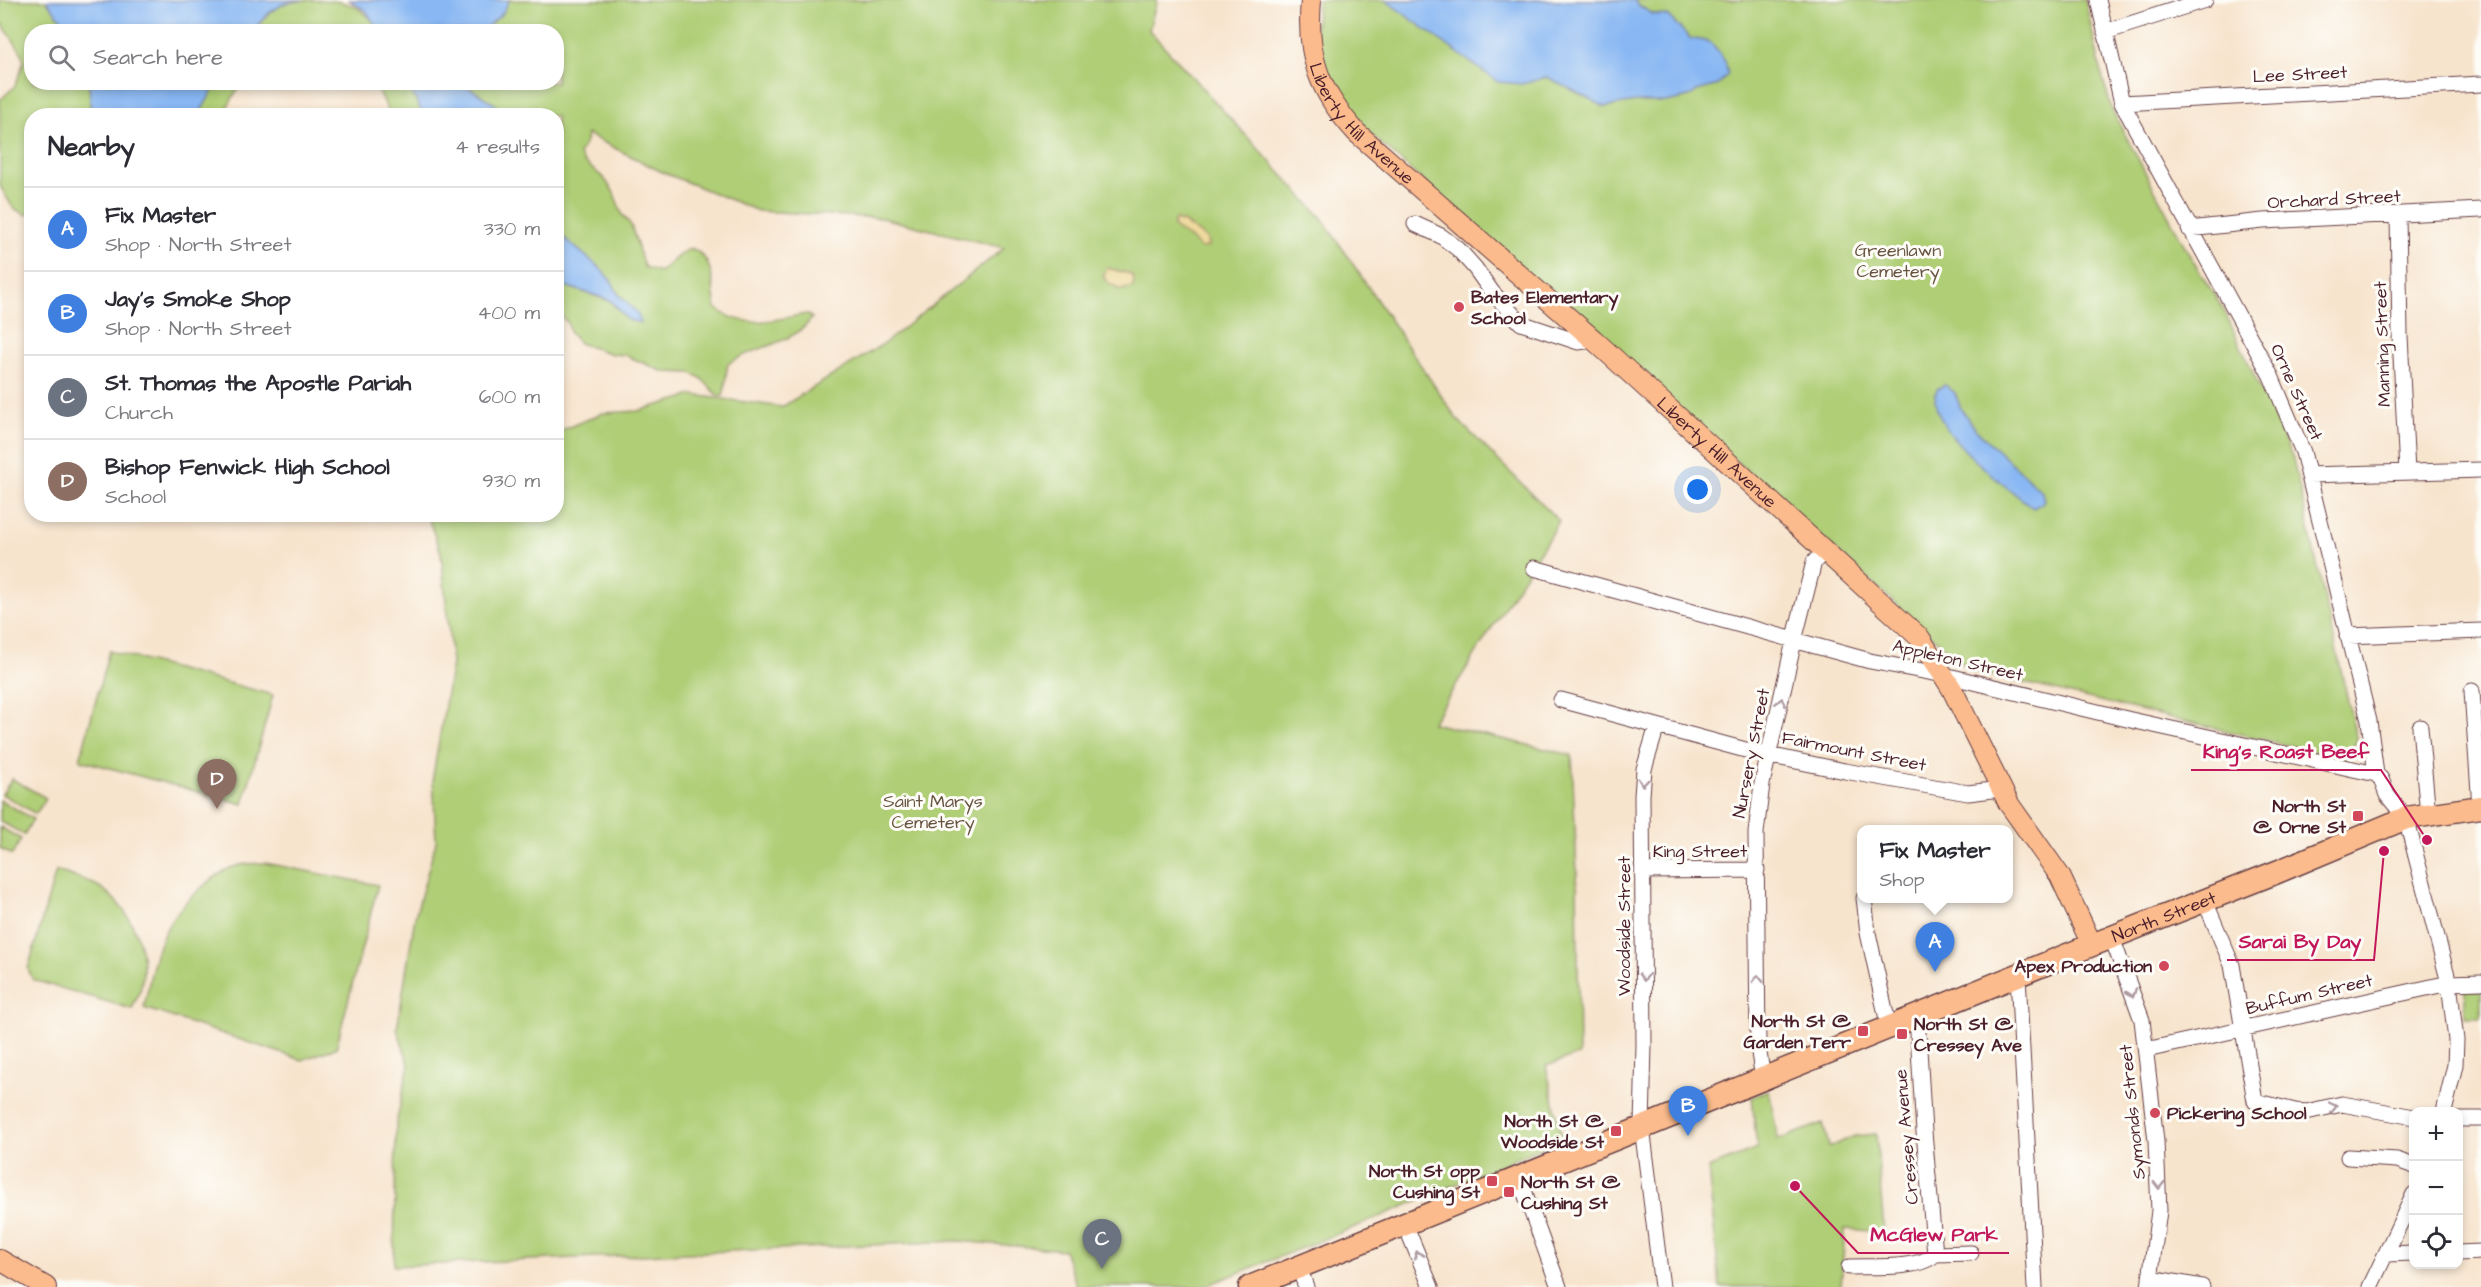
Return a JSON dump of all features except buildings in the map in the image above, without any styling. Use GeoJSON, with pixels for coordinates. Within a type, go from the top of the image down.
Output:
{"type":"FeatureCollection","features":[{"type":"Feature","properties":{"kind":"highway","name":"North Street"},"geometry":{"type":"LineString","coordinates":[[1250,1287],[1302,1277],[1405,1224],[2102,941],[2417,816],[2481,807]]}},
{"type":"Feature","properties":{"kind":"main road","name":"Liberty Hill Avenue"},"geometry":{"type":"LineString","coordinates":[[1311,0],[1310,39],[1317,71],[1331,103],[1344,119],[1379,153],[1593,340],[1826,550],[1911,628],[1929,649],[2009,804],[2102,941]]}},
{"type":"Feature","properties":{"kind":"main road"},"geometry":{"type":"LineString","coordinates":[[0,1260],[45,1287]]}},
{"type":"Feature","properties":{"kind":"street","name":"Orne Street"},"geometry":{"type":"LineString","coordinates":[[2098,0],[2122,103],[2271,376],[2291,420],[2309,475],[2369,721],[2376,774],[2382,779],[2387,795],[2417,816]]}},
{"type":"Feature","properties":{"kind":"street"},"geometry":{"type":"LineString","coordinates":[[2105,32],[2205,0]]}},
{"type":"Feature","properties":{"kind":"street","name":"Lee Street"},"geometry":{"type":"LineString","coordinates":[[2122,103],[2481,84]]}},
{"type":"Feature","properties":{"kind":"street","name":"Orchard Street"},"geometry":{"type":"LineString","coordinates":[[2189,229],[2263,221],[2481,210]]}},
{"type":"Feature","properties":{"kind":"street","name":"Manning Street"},"geometry":{"type":"LineString","coordinates":[[2398,215],[2400,336],[2407,472]]}},
{"type":"Feature","properties":{"kind":"street"},"geometry":{"type":"LineString","coordinates":[[1415,224],[1441,236],[1458,249],[1492,292],[1521,323],[1578,342],[1593,340]]}},
{"type":"Feature","properties":{"kind":"street"},"geometry":{"type":"LineString","coordinates":[[2309,475],[2481,470]]}},
{"type":"Feature","properties":{"kind":"street","name":"Nursery Street"},"geometry":{"type":"LineString","coordinates":[[1763,1079],[1758,1046],[1756,833],[1759,799],[1814,562],[1826,550]]}},
{"type":"Feature","properties":{"kind":"street","name":"Appleton Street"},"geometry":{"type":"LineString","coordinates":[[1534,568],[1870,661],[1944,675],[2131,720],[2376,774]]}},
{"type":"Feature","properties":{"kind":"street"},"geometry":{"type":"LineString","coordinates":[[2347,636],[2481,631]]}},
{"type":"Feature","properties":{"kind":"street"},"geometry":{"type":"LineString","coordinates":[[2472,691],[2481,807]]}},
{"type":"Feature","properties":{"kind":"street","name":"Fairmount Street"},"geometry":{"type":"LineString","coordinates":[[1561,700],[1770,755],[1968,793],[2001,789]]}},
{"type":"Feature","properties":{"kind":"street","name":"Woodside Street"},"geometry":{"type":"LineString","coordinates":[[1657,726],[1642,781],[1642,1127],[1662,1287]]}},
{"type":"Feature","properties":{"kind":"street"},"geometry":{"type":"LineString","coordinates":[[2420,727],[2417,816],[2449,983],[2456,1040],[2455,1065],[2445,1107]]}},
{"type":"Feature","properties":{"kind":"street","name":"King Street"},"geometry":{"type":"LineString","coordinates":[[1643,871],[1757,870]]}},
{"type":"Feature","properties":{"kind":"street"},"geometry":{"type":"LineString","coordinates":[[2205,901],[2232,965],[2255,1101],[2295,1111],[2306,1112],[2342,1104],[2409,1115]]}},
{"type":"Feature","properties":{"kind":"street"},"geometry":{"type":"LineString","coordinates":[[1865,903],[1889,1028]]}},
{"type":"Feature","properties":{"kind":"street","name":"Symonds Street"},"geometry":{"type":"LineString","coordinates":[[2102,941],[2142,1020],[2159,1176],[2159,1211],[2149,1282]]}},
{"type":"Feature","properties":{"kind":"street"},"geometry":{"type":"LineString","coordinates":[[2018,976],[2036,1287]]}},
{"type":"Feature","properties":{"kind":"street","name":"Buffum Street"},"geometry":{"type":"LineString","coordinates":[[2146,1050],[2449,983],[2481,982]]}},
{"type":"Feature","properties":{"kind":"street","name":"Cressey Avenue"},"geometry":{"type":"LineString","coordinates":[[1917,1016],[1935,1254]]}},
{"type":"Feature","properties":{"kind":"street"},"geometry":{"type":"LineString","coordinates":[[2463,1119],[2481,1119]]}},
{"type":"Feature","properties":{"kind":"street"},"geometry":{"type":"LineString","coordinates":[[2348,1157],[2397,1160],[2409,1164]]}},
{"type":"Feature","properties":{"kind":"street"},"geometry":{"type":"LineString","coordinates":[[1519,1177],[1559,1287]]}},
{"type":"Feature","properties":{"kind":"street"},"geometry":{"type":"LineString","coordinates":[[2370,1287],[2409,1205]]}},
{"type":"Feature","properties":{"kind":"street"},"geometry":{"type":"LineString","coordinates":[[1405,1224],[1431,1287]]}},
{"type":"Feature","properties":{"kind":"street"},"geometry":{"type":"LineString","coordinates":[[2463,1253],[2481,1252]]}},
{"type":"Feature","properties":{"kind":"street"},"geometry":{"type":"LineString","coordinates":[[1850,1267],[1909,1264],[1929,1260],[1935,1254],[1971,1253]]}},
{"type":"Feature","properties":{"kind":"street"},"geometry":{"type":"LineString","coordinates":[[2386,1254],[2409,1253]]}},
{"type":"Feature","properties":{"kind":"street"},"geometry":{"type":"LineString","coordinates":[[2149,1282],[2202,1287]]}},
{"type":"Feature","properties":{"kind":"green space"},"geometry":{"type":"Polygon","coordinates":[[[0,0],[46,0],[65,24],[24,24],[24,61],[20,50],[0,21],[0,0]]]}},
{"type":"Feature","properties":{"kind":"green space"},"geometry":{"type":"Polygon","coordinates":[[[329,0],[348,4],[365,13],[375,24],[259,24],[270,12],[285,3],[329,0]]]}},
{"type":"Feature","properties":{"kind":"green space","name":"Saint Marys Cemetery"},"geometry":{"type":"Polygon","coordinates":[[[509,0],[1157,0],[1149,30],[1322,218],[1456,418],[1559,521],[1432,723],[1572,755],[1577,875],[1579,1055],[1546,1066],[1562,1139],[1365,1223],[1203,1287],[1077,1287],[1064,1250],[958,1241],[394,1266],[396,1124],[409,1064],[397,1029],[415,917],[436,842],[433,776],[452,663],[441,553],[430,522],[564,522],[564,429],[603,413],[638,411],[693,395],[782,407],[885,343],[1004,248],[882,218],[758,211],[662,172],[587,134],[586,142],[579,154],[584,162],[604,178],[613,191],[622,214],[631,225],[644,267],[660,272],[679,255],[691,248],[699,253],[709,265],[716,308],[727,315],[737,319],[760,322],[807,314],[812,318],[804,327],[784,340],[728,364],[723,396],[718,396],[701,378],[691,373],[664,372],[625,355],[612,354],[579,343],[570,333],[568,323],[564,319],[564,284],[610,301],[628,320],[637,313],[618,294],[612,282],[600,268],[564,238],[564,108],[498,108],[473,90],[564,90],[564,24],[490,24],[502,14],[509,0]]]}},
{"type":"Feature","properties":{"kind":"green space","name":"Greenlawn Cemetery"},"geometry":{"type":"Polygon","coordinates":[[[1318,0],[2085,0],[2113,112],[2193,261],[2223,308],[2293,459],[2357,741],[2345,759],[1970,670],[1347,113],[1323,74],[1315,31],[1318,0]]]}},
{"type":"Feature","properties":{"kind":"green space"},"geometry":{"type":"Polygon","coordinates":[[[24,61],[24,90],[89,90],[91,108],[24,108],[24,214],[13,208],[0,186],[0,100],[15,86],[24,61]]]}},
{"type":"Feature","properties":{"kind":"green space"},"geometry":{"type":"Polygon","coordinates":[[[213,90],[237,90],[227,108],[203,108],[213,90]]]}},
{"type":"Feature","properties":{"kind":"green space"},"geometry":{"type":"Polygon","coordinates":[[[377,90],[411,90],[420,108],[386,108],[377,90]]]}},
{"type":"Feature","properties":{"kind":"green space"},"geometry":{"type":"Polygon","coordinates":[[[109,651],[273,695],[243,804],[80,760],[109,651]]]}},
{"type":"Feature","properties":{"kind":"green space"},"geometry":{"type":"Polygon","coordinates":[[[12,779],[46,798],[36,814],[2,794],[12,779]]]}},
{"type":"Feature","properties":{"kind":"green space"},"geometry":{"type":"Polygon","coordinates":[[[0,800],[33,819],[24,835],[0,821],[0,800]]]}},
{"type":"Feature","properties":{"kind":"green space"},"geometry":{"type":"Polygon","coordinates":[[[0,827],[21,839],[12,855],[0,848],[0,827]]]}},
{"type":"Feature","properties":{"kind":"green space"},"geometry":{"type":"Polygon","coordinates":[[[265,863],[378,885],[336,1048],[302,1060],[144,1008],[156,954],[178,911],[206,884],[225,871],[240,865],[265,863]]]}},
{"type":"Feature","properties":{"kind":"green space"},"geometry":{"type":"Polygon","coordinates":[[[56,871],[87,881],[104,890],[123,909],[130,921],[136,933],[143,960],[141,987],[132,1009],[33,980],[28,969],[56,871]]]}},
{"type":"Feature","properties":{"kind":"green space"},"geometry":{"type":"Polygon","coordinates":[[[2465,990],[2481,990],[2481,1018],[2465,1018],[2465,990]]]}},
{"type":"Feature","properties":{"kind":"green space"},"geometry":{"type":"Polygon","coordinates":[[[1769,1090],[1778,1140],[1823,1123],[1829,1147],[1855,1136],[1876,1134],[1884,1232],[1845,1229],[1841,1287],[1720,1287],[1708,1168],[1757,1149],[1752,1097],[1769,1090]]]}},
{"type":"Feature","properties":{"kind":"sand"},"geometry":{"type":"Polygon","coordinates":[[[1175,220],[1183,222],[1207,239],[1208,247],[1200,248],[1176,229],[1173,226],[1175,220]]]}},
{"type":"Feature","properties":{"kind":"sand"},"geometry":{"type":"Polygon","coordinates":[[[1107,268],[1130,274],[1134,279],[1133,287],[1121,290],[1110,284],[1103,277],[1107,268]]]}},
{"type":"Feature","properties":{"kind":"water"},"geometry":{"type":"Polygon","coordinates":[[[46,0],[304,0],[285,3],[270,12],[259,24],[65,24],[46,0]]]}},
{"type":"Feature","properties":{"kind":"water"},"geometry":{"type":"Polygon","coordinates":[[[349,0],[509,0],[502,14],[490,24],[375,24],[366,11],[349,0]]]}},
{"type":"Feature","properties":{"kind":"water"},"geometry":{"type":"Polygon","coordinates":[[[1385,0],[1634,0],[1653,14],[1668,16],[1690,38],[1710,42],[1725,61],[1728,74],[1718,85],[1697,91],[1689,97],[1666,102],[1636,102],[1605,107],[1547,77],[1522,84],[1498,82],[1385,0]]]}},
{"type":"Feature","properties":{"kind":"water"},"geometry":{"type":"Polygon","coordinates":[[[89,90],[213,90],[203,108],[91,108],[89,90]]]}},
{"type":"Feature","properties":{"kind":"water"},"geometry":{"type":"Polygon","coordinates":[[[411,90],[473,90],[498,108],[420,108],[411,90]]]}},
{"type":"Feature","properties":{"kind":"water"},"geometry":{"type":"Polygon","coordinates":[[[564,238],[600,268],[612,282],[618,294],[637,313],[641,323],[628,320],[610,300],[565,286],[564,238]]]}},
{"type":"Feature","properties":{"kind":"water"},"geometry":{"type":"Polygon","coordinates":[[[1945,385],[1955,393],[1961,409],[1976,430],[2042,492],[2044,500],[2041,504],[2033,508],[1984,469],[1953,436],[1941,420],[1936,404],[1937,389],[1945,385]]]}},
{"type":"Feature","properties":{"kind":"place","name":"Bates Elementary School"},"geometry":{"type":"Point","coordinates":[1459,307]}},
{"type":"Feature","properties":{"kind":"place","name":"Bishop Fenwick High School"},"geometry":{"type":"Point","coordinates":[217,809]}},
{"type":"Feature","properties":{"kind":"place","name":"North St @ Orne St"},"geometry":{"type":"Point","coordinates":[2358,816]}},
{"type":"Feature","properties":{"kind":"place","name":"King's Roast Beef"},"geometry":{"type":"Point","coordinates":[2427,840]}},
{"type":"Feature","properties":{"kind":"place","name":"Sarai By Day"},"geometry":{"type":"Point","coordinates":[2384,851]}},
{"type":"Feature","properties":{"kind":"place","name":"Apex Production"},"geometry":{"type":"Point","coordinates":[2164,966]}},
{"type":"Feature","properties":{"kind":"place","name":"Fix Master"},"geometry":{"type":"Point","coordinates":[1935,972]}},
{"type":"Feature","properties":{"kind":"place","name":"North St @ Garden Terr"},"geometry":{"type":"Point","coordinates":[1863,1031]}},
{"type":"Feature","properties":{"kind":"place","name":"North St @ Cressey Ave"},"geometry":{"type":"Point","coordinates":[1902,1034]}},
{"type":"Feature","properties":{"kind":"place","name":"Pickering School"},"geometry":{"type":"Point","coordinates":[2155,1113]}},
{"type":"Feature","properties":{"kind":"place","name":"North St @ Woodside St"},"geometry":{"type":"Point","coordinates":[1616,1131]}},
{"type":"Feature","properties":{"kind":"place","name":"Jay's Smoke Shop"},"geometry":{"type":"Point","coordinates":[1688,1136]}},
{"type":"Feature","properties":{"kind":"place","name":"North St opp Cushing St"},"geometry":{"type":"Point","coordinates":[1492,1181]}},
{"type":"Feature","properties":{"kind":"place","name":"McGlew Park"},"geometry":{"type":"Point","coordinates":[1795,1186]}},
{"type":"Feature","properties":{"kind":"place","name":"North St @ Cushing St"},"geometry":{"type":"Point","coordinates":[1509,1192]}},
{"type":"Feature","properties":{"kind":"place","name":"St. Thomas the Apostle Pariah"},"geometry":{"type":"Point","coordinates":[1102,1269]}}]}
